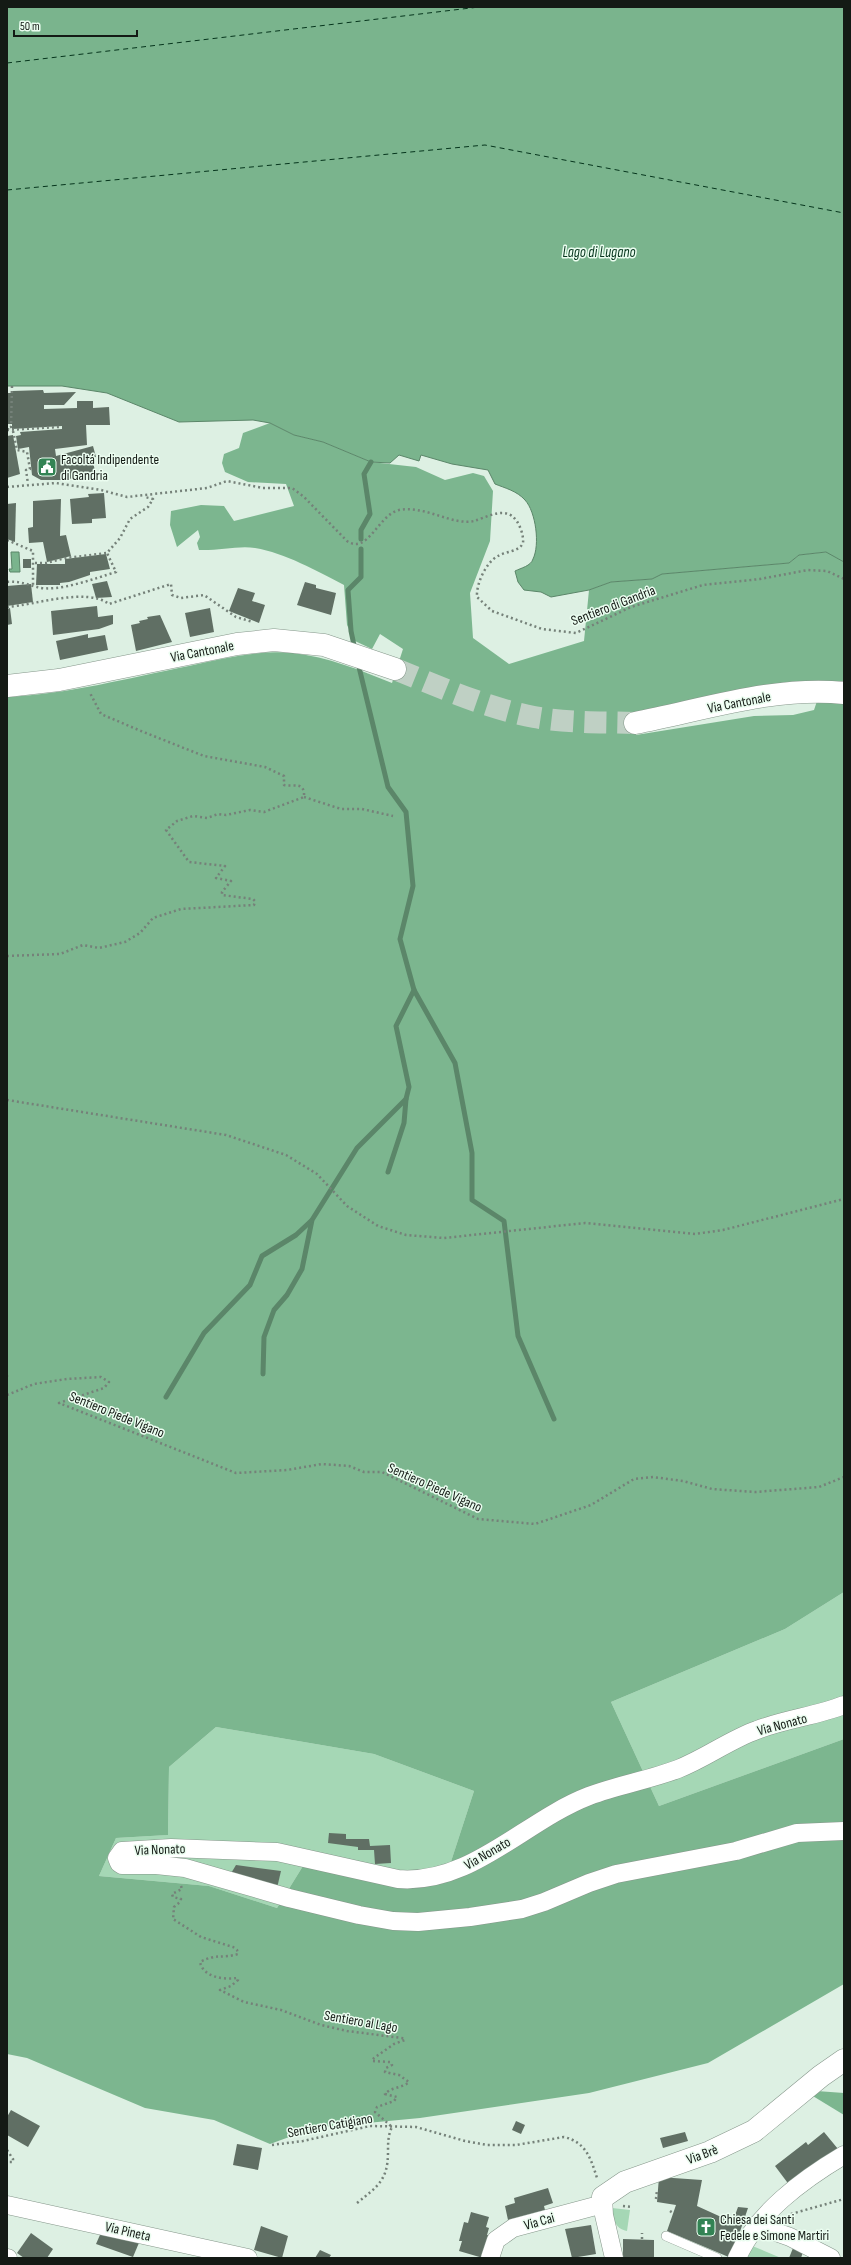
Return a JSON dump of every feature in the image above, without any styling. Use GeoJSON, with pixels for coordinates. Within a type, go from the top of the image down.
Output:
{"type":"FeatureCollection","features":[{"type":"Feature","properties":{"kind":"main road","name":"Via Cantonale"},"geometry":{"type":"LineString","coordinates":[[7,686],[59,680],[236,644],[274,640],[306,642],[342,650],[395,669]]}},
{"type":"Feature","properties":{"kind":"main road","name":"Via Cantonale"},"geometry":{"type":"LineString","coordinates":[[635,723],[759,698],[813,692],[844,693]]}},
{"type":"Feature","properties":{"kind":"main road","name":"Via Brè"},"geometry":{"type":"LineString","coordinates":[[603,2200],[625,2182],[710,2152],[754,2131],[821,2076],[844,2060]]}},
{"type":"Feature","properties":{"kind":"street","name":"Via Nonato"},"geometry":{"type":"LineString","coordinates":[[844,1706],[816,1715],[774,1724],[756,1730],[678,1769],[587,1796],[552,1814],[462,1868],[441,1875],[415,1879],[398,1878],[277,1852],[156,1848],[122,1851],[117,1858],[119,1863],[122,1865],[180,1867],[289,1898],[359,1915],[393,1921],[418,1922],[470,1917],[522,1909],[544,1902],[589,1882],[616,1874],[736,1851],[797,1833],[844,1831]]}},
{"type":"Feature","properties":{"kind":"street"},"geometry":{"type":"LineString","coordinates":[[737,2258],[744,2242],[756,2225],[802,2184],[844,2155]]}},
{"type":"Feature","properties":{"kind":"street","name":"Via Cai"},"geometry":{"type":"LineString","coordinates":[[490,2258],[496,2240],[512,2228],[603,2200]]}},
{"type":"Feature","properties":{"kind":"street"},"geometry":{"type":"LineString","coordinates":[[603,2200],[606,2229],[614,2258]]}},
{"type":"Feature","properties":{"kind":"street","name":"Via Pineta"},"geometry":{"type":"LineString","coordinates":[[7,2205],[248,2258]]}},
{"type":"Feature","properties":{"kind":"street"},"geometry":{"type":"LineString","coordinates":[[756,2225],[790,2237],[830,2258]]}},
{"type":"Feature","properties":{"kind":"lane"},"geometry":{"type":"LineString","coordinates":[[666,2236],[717,2258]]}},
{"type":"Feature","properties":{"kind":"path"},"geometry":{"type":"LineString","coordinates":[[8,430],[8,427],[11,427],[12,386]]}},
{"type":"Feature","properties":{"kind":"path"},"geometry":{"type":"LineString","coordinates":[[8,430],[13,431],[59,427]]}},
{"type":"Feature","properties":{"kind":"path"},"geometry":{"type":"LineString","coordinates":[[13,431],[17,450],[27,452],[30,470],[26,470],[28,484]]}},
{"type":"Feature","properties":{"kind":"path","name":"Sentiero di Gandria"},"geometry":{"type":"LineString","coordinates":[[7,488],[28,484],[56,483],[77,485],[128,497],[207,488],[227,481],[263,488],[292,488],[304,497],[347,541],[356,545],[362,544],[383,521],[398,510],[415,509],[468,522],[502,513],[512,516],[515,520],[523,534],[523,543],[519,548],[498,556],[491,562],[478,586],[477,597],[492,611],[542,629],[567,633],[583,631],[630,607],[704,585],[760,579],[808,570],[827,571],[844,580]]}},
{"type":"Feature","properties":{"kind":"path"},"geometry":{"type":"LineString","coordinates":[[34,563],[46,564],[66,558],[107,553],[120,538],[130,519],[152,503],[153,499],[139,496]]}},
{"type":"Feature","properties":{"kind":"path"},"geometry":{"type":"LineString","coordinates":[[7,540],[33,551],[33,585]]}},
{"type":"Feature","properties":{"kind":"path"},"geometry":{"type":"LineString","coordinates":[[7,582],[15,581],[37,587],[67,586],[116,572],[107,553]]}},
{"type":"Feature","properties":{"kind":"path"},"geometry":{"type":"LineString","coordinates":[[7,607],[25,606],[53,599],[88,597],[103,600],[109,604],[170,584],[172,595],[181,598],[204,595],[236,617],[261,625],[274,640]]}},
{"type":"Feature","properties":{"kind":"path"},"geometry":{"type":"LineString","coordinates":[[86,686],[101,714],[204,756],[265,767],[284,776],[284,784],[286,786],[295,784],[301,786],[304,789],[304,797]]}},
{"type":"Feature","properties":{"kind":"path"},"geometry":{"type":"LineString","coordinates":[[7,956],[60,954],[83,945],[99,948],[125,942],[140,933],[153,918],[181,909],[254,905],[255,901],[253,899],[222,895],[222,892],[231,881],[216,878],[225,866],[189,862],[166,830],[177,821],[193,816],[207,818],[218,814],[226,815],[250,810],[264,812],[304,797],[341,809],[362,809],[393,816]]}},
{"type":"Feature","properties":{"kind":"path"},"geometry":{"type":"LineString","coordinates":[[7,1100],[226,1135],[286,1155],[317,1174],[347,1206],[378,1226],[406,1235],[444,1238],[585,1223],[695,1234],[723,1230],[844,1199]]}},
{"type":"Feature","properties":{"kind":"path","name":"Sentiero Piede Vigano"},"geometry":{"type":"LineString","coordinates":[[7,1395],[34,1384],[66,1379],[101,1377],[109,1382],[104,1388],[59,1403],[236,1473],[287,1470],[322,1464],[349,1466],[364,1472],[382,1472],[478,1519],[535,1524],[591,1505],[634,1479],[652,1478],[683,1481],[712,1489],[755,1492],[819,1487],[844,1477]]}},
{"type":"Feature","properties":{"kind":"path","name":"Sentiero al Lago"},"geometry":{"type":"LineString","coordinates":[[176,1885],[183,1886],[182,1889],[172,1894],[173,1897],[181,1899],[180,1902],[174,1907],[173,1919],[201,1938],[233,1947],[237,1950],[238,1954],[230,1956],[215,1955],[200,1962],[202,1970],[206,1973],[222,1978],[237,1978],[238,1980],[231,1986],[220,1990],[244,2002],[281,2010],[321,2025],[346,2031],[402,2038],[405,2040],[394,2044],[372,2061],[390,2062],[392,2065],[386,2068],[385,2072],[399,2076],[409,2082],[388,2090],[385,2094],[397,2097],[394,2100],[377,2107],[375,2112],[392,2127]]}},
{"type":"Feature","properties":{"kind":"path","name":"Sentiero Catigiano"},"geometry":{"type":"LineString","coordinates":[[272,2145],[303,2141],[370,2126],[392,2127]]}},
{"type":"Feature","properties":{"kind":"path"},"geometry":{"type":"LineString","coordinates":[[358,2203],[380,2185],[388,2164],[389,2133],[392,2127],[416,2127],[465,2141],[487,2145],[516,2145],[564,2137],[569,2138],[590,2153],[603,2200]]}},
{"type":"Feature","properties":{"kind":"path"},"geometry":{"type":"LineString","coordinates":[[7,2150],[13,2159],[13,2162],[7,2162]]}},
{"type":"Feature","properties":{"kind":"path"},"geometry":{"type":"LineString","coordinates":[[786,2216],[844,2199]]}},
{"type":"Feature","properties":{"kind":"path"},"geometry":{"type":"LineString","coordinates":[[642,2232],[642,2239]]}},
{"type":"Feature","properties":{"kind":"shaded area"},"geometry":{"type":"Polygon","coordinates":[[[270,423],[294,435],[323,442],[371,462],[416,467],[445,480],[473,473],[484,476],[493,491],[490,541],[470,593],[473,638],[509,664],[584,641],[589,590],[611,582],[652,579],[661,574],[789,563],[799,555],[827,552],[844,562],[844,681],[786,682],[634,713],[636,735],[754,716],[793,715],[814,710],[817,701],[844,704],[844,1592],[785,1629],[611,1702],[659,1806],[844,1739],[844,1984],[708,2063],[589,2093],[420,2118],[314,2128],[270,2144],[214,2120],[145,2108],[27,2058],[7,2054],[7,697],[53,693],[228,658],[280,652],[306,655],[331,661],[392,683],[403,649],[380,634],[372,649],[355,641],[347,625],[344,585],[301,563],[266,550],[242,547],[199,550],[197,543],[200,537],[198,530],[177,547],[170,525],[171,511],[201,505],[224,506],[234,521],[294,506],[286,484],[248,482],[225,472],[222,463],[224,454],[239,448],[243,433],[270,423]],[[216,1727],[169,1767],[168,1835],[116,1838],[99,1876],[209,1886],[277,1908],[303,1866],[417,1888],[444,1883],[474,1791],[374,1754],[216,1727]]]}},
{"type":"Feature","properties":{"kind":"shaded area"},"geometry":{"type":"Polygon","coordinates":[[[844,1592],[844,1739],[659,1806],[611,1702],[785,1629],[844,1592]]]}},
{"type":"Feature","properties":{"kind":"shaded area"},"geometry":{"type":"Polygon","coordinates":[[[216,1727],[374,1754],[474,1791],[444,1883],[417,1888],[303,1866],[277,1908],[209,1886],[99,1876],[116,1838],[168,1835],[169,1767],[216,1727]]]}},
{"type":"Feature","properties":{"kind":"shaded area"},"geometry":{"type":"Polygon","coordinates":[[[803,2090],[844,2093],[844,2115],[803,2090]]]}},
{"type":"Feature","properties":{"kind":"shaded area"},"geometry":{"type":"Polygon","coordinates":[[[612,2208],[630,2210],[627,2231],[620,2228],[615,2222],[612,2208]]]}},
{"type":"Feature","properties":{"kind":"shaded area"},"geometry":{"type":"Polygon","coordinates":[[[750,2245],[781,2258],[745,2258],[750,2245]]]}},
{"type":"Feature","properties":{"kind":"water","name":"Lago di Lugano"},"geometry":{"type":"Polygon","coordinates":[[[7,7],[844,7],[844,562],[826,552],[799,555],[789,563],[662,574],[652,579],[611,582],[589,590],[551,597],[541,592],[524,590],[518,582],[515,571],[530,563],[535,553],[536,529],[532,512],[529,505],[522,497],[507,488],[495,484],[488,470],[452,464],[421,455],[419,461],[399,455],[390,463],[371,462],[323,442],[294,435],[270,423],[253,420],[179,422],[107,393],[62,386],[7,386],[7,7]]]}},
{"type":"Feature","properties":{"kind":"water"},"geometry":{"type":"Polygon","coordinates":[[[11,552],[19,552],[20,572],[10,572],[9,569],[12,569],[11,552]]]}},
{"type":"Feature","properties":{"kind":"building"},"geometry":{"type":"Polygon","coordinates":[[[43,390],[44,393],[76,392],[64,405],[44,405],[44,409],[77,408],[77,401],[93,401],[93,408],[109,407],[110,425],[86,425],[87,445],[55,449],[56,456],[93,446],[96,457],[92,458],[96,475],[61,480],[41,480],[32,475],[29,447],[18,449],[16,436],[21,435],[20,432],[62,429],[62,426],[12,429],[12,424],[7,424],[7,393],[13,393],[13,391],[43,390]]]}},
{"type":"Feature","properties":{"kind":"building"},"geometry":{"type":"Polygon","coordinates":[[[13,435],[20,474],[7,478],[7,436],[13,435]]]}},
{"type":"Feature","properties":{"kind":"building"},"geometry":{"type":"Polygon","coordinates":[[[104,493],[106,518],[92,519],[92,523],[72,524],[70,499],[89,497],[88,494],[104,493]]]}},
{"type":"Feature","properties":{"kind":"building"},"geometry":{"type":"Polygon","coordinates":[[[61,499],[60,536],[66,535],[71,556],[47,562],[43,542],[29,543],[28,528],[33,527],[33,501],[61,499]]]}},
{"type":"Feature","properties":{"kind":"building"},"geometry":{"type":"Polygon","coordinates":[[[16,503],[15,542],[7,539],[7,504],[16,503]]]}},
{"type":"Feature","properties":{"kind":"building"},"geometry":{"type":"Polygon","coordinates":[[[106,554],[110,569],[90,572],[90,575],[69,582],[60,583],[60,585],[36,585],[37,564],[65,564],[65,559],[106,554]]]}},
{"type":"Feature","properties":{"kind":"building"},"geometry":{"type":"Polygon","coordinates":[[[23,559],[31,559],[31,568],[23,568],[23,559]]]}},
{"type":"Feature","properties":{"kind":"building"},"geometry":{"type":"Polygon","coordinates":[[[107,581],[112,597],[96,598],[92,584],[107,581]]]}},
{"type":"Feature","properties":{"kind":"building"},"geometry":{"type":"Polygon","coordinates":[[[305,582],[316,585],[316,588],[336,593],[331,615],[297,605],[305,582]]]}},
{"type":"Feature","properties":{"kind":"building"},"geometry":{"type":"Polygon","coordinates":[[[31,584],[33,602],[7,606],[7,586],[31,584]]]}},
{"type":"Feature","properties":{"kind":"building"},"geometry":{"type":"Polygon","coordinates":[[[238,588],[255,593],[252,601],[265,605],[259,623],[229,611],[238,588]]]}},
{"type":"Feature","properties":{"kind":"building"},"geometry":{"type":"Polygon","coordinates":[[[97,606],[98,617],[113,615],[113,624],[99,629],[53,635],[51,611],[97,606]]]}},
{"type":"Feature","properties":{"kind":"building"},"geometry":{"type":"Polygon","coordinates":[[[10,608],[12,624],[7,625],[7,609],[10,608]]]}},
{"type":"Feature","properties":{"kind":"building"},"geometry":{"type":"Polygon","coordinates":[[[210,608],[214,632],[190,637],[185,613],[210,608]]]}},
{"type":"Feature","properties":{"kind":"building"},"geometry":{"type":"Polygon","coordinates":[[[160,615],[172,642],[136,651],[131,625],[148,619],[147,617],[160,615]]]}},
{"type":"Feature","properties":{"kind":"building"},"geometry":{"type":"Polygon","coordinates":[[[88,634],[88,638],[105,635],[108,650],[60,660],[56,641],[88,634]]]}},
{"type":"Feature","properties":{"kind":"building"},"geometry":{"type":"Polygon","coordinates":[[[329,1833],[346,1834],[346,1839],[369,1839],[370,1846],[390,1845],[391,1863],[375,1864],[374,1850],[358,1850],[358,1847],[328,1843],[329,1833]]]}},
{"type":"Feature","properties":{"kind":"building"},"geometry":{"type":"Polygon","coordinates":[[[236,1865],[281,1871],[277,1888],[230,1875],[236,1865]]]}},
{"type":"Feature","properties":{"kind":"building"},"geometry":{"type":"Polygon","coordinates":[[[11,2110],[40,2126],[28,2147],[7,2135],[7,2117],[11,2110]]]}},
{"type":"Feature","properties":{"kind":"building"},"geometry":{"type":"Polygon","coordinates":[[[516,2121],[525,2125],[521,2134],[512,2130],[516,2121]]]}},
{"type":"Feature","properties":{"kind":"building"},"geometry":{"type":"Polygon","coordinates":[[[685,2132],[688,2141],[663,2148],[660,2138],[685,2132]]]}},
{"type":"Feature","properties":{"kind":"building"},"geometry":{"type":"Polygon","coordinates":[[[824,2132],[838,2149],[790,2186],[775,2166],[806,2142],[808,2145],[824,2132]]]}},
{"type":"Feature","properties":{"kind":"building"},"geometry":{"type":"Polygon","coordinates":[[[237,2144],[262,2148],[258,2170],[233,2165],[237,2144]]]}},
{"type":"Feature","properties":{"kind":"building","name":"Chiesa dei Santi Fedele e Simone Martiri"},"geometry":{"type":"Polygon","coordinates":[[[659,2177],[702,2180],[697,2206],[719,2216],[734,2218],[738,2207],[748,2208],[731,2258],[667,2231],[676,2205],[657,2202],[659,2177]]]}},
{"type":"Feature","properties":{"kind":"building"},"geometry":{"type":"Polygon","coordinates":[[[548,2188],[553,2203],[544,2206],[545,2210],[508,2220],[505,2206],[515,2203],[514,2198],[548,2188]]]}},
{"type":"Feature","properties":{"kind":"building"},"geometry":{"type":"Polygon","coordinates":[[[471,2212],[489,2217],[486,2227],[489,2228],[487,2235],[492,2236],[483,2258],[459,2251],[462,2241],[459,2241],[464,2222],[468,2223],[471,2212]]]}},
{"type":"Feature","properties":{"kind":"building"},"geometry":{"type":"Polygon","coordinates":[[[591,2225],[596,2254],[572,2258],[565,2229],[591,2225]]]}},
{"type":"Feature","properties":{"kind":"building"},"geometry":{"type":"Polygon","coordinates":[[[261,2226],[288,2236],[282,2258],[254,2250],[261,2226]]]}},
{"type":"Feature","properties":{"kind":"building"},"geometry":{"type":"Polygon","coordinates":[[[103,2228],[141,2238],[133,2257],[96,2244],[103,2228]]]}},
{"type":"Feature","properties":{"kind":"building"},"geometry":{"type":"Polygon","coordinates":[[[31,2233],[53,2249],[47,2258],[24,2258],[17,2253],[31,2233]]]}},
{"type":"Feature","properties":{"kind":"building"},"geometry":{"type":"Polygon","coordinates":[[[623,2239],[654,2240],[654,2258],[623,2258],[623,2239]]]}},
{"type":"Feature","properties":{"kind":"building"},"geometry":{"type":"Polygon","coordinates":[[[793,2248],[803,2252],[801,2258],[789,2258],[793,2248]]]}},
{"type":"Feature","properties":{"kind":"building"},"geometry":{"type":"Polygon","coordinates":[[[320,2250],[331,2255],[329,2258],[315,2258],[320,2250]]]}},
{"type":"Feature","properties":{"kind":"waterway"},"geometry":{"type":"LineString","coordinates":[[361,539],[361,530],[370,514],[364,474],[371,462]]}},
{"type":"Feature","properties":{"kind":"waterway"},"geometry":{"type":"LineString","coordinates":[[355,650],[351,631],[348,590],[361,577],[361,549]]}},
{"type":"Feature","properties":{"kind":"waterway"},"geometry":{"type":"LineString","coordinates":[[358,663],[388,787],[406,812],[413,886],[400,939],[414,990],[455,1063],[472,1153],[472,1200],[504,1221],[518,1336],[554,1419]]}},
{"type":"Feature","properties":{"kind":"waterway"},"geometry":{"type":"LineString","coordinates":[[263,1374],[264,1337],[274,1310],[287,1295],[302,1269],[312,1220],[357,1148],[406,1099],[409,1087],[396,1026],[414,990]]}},
{"type":"Feature","properties":{"kind":"waterway"},"geometry":{"type":"LineString","coordinates":[[388,1172],[404,1123],[406,1099]]}},
{"type":"Feature","properties":{"kind":"waterway"},"geometry":{"type":"LineString","coordinates":[[166,1397],[204,1333],[250,1285],[262,1256],[296,1235],[311,1221]]}},
{"type":"Feature","properties":{"kind":"ferry route"},"geometry":{"type":"LineString","coordinates":[[7,63],[479,7]]}},
{"type":"Feature","properties":{"kind":"ferry route"},"geometry":{"type":"LineString","coordinates":[[7,190],[485,145],[844,213]]}},
{"type":"Feature","properties":{"kind":"tunnel"},"geometry":{"type":"LineString","coordinates":[[395,669],[481,703],[516,713],[559,720],[635,723]]}},
{"type":"Feature","properties":{"kind":"place","name":"Facoltá Indipendente di Gandria"},"geometry":{"type":"Point","coordinates":[47,467]}},
{"type":"Feature","properties":{"kind":"place","name":"Chiesa dei Santi Fedele e Simone Martiri"},"geometry":{"type":"Point","coordinates":[706,2227]}}]}
